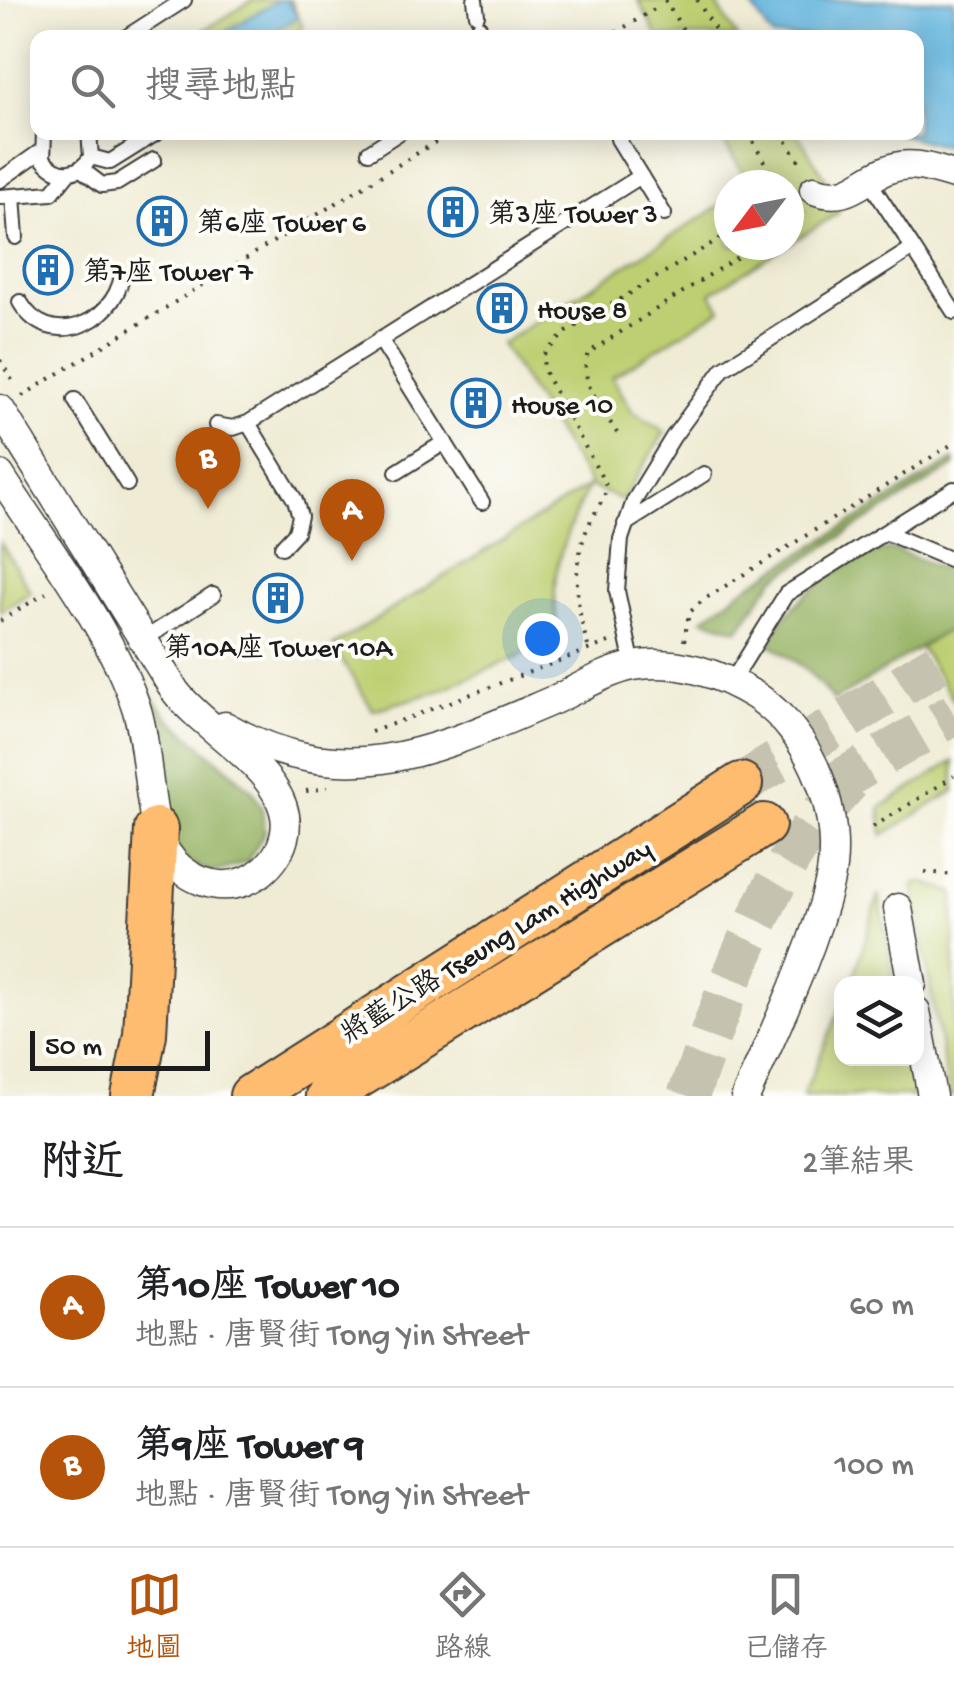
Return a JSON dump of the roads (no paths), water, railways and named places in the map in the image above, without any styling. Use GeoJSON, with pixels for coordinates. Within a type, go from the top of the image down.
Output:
{"type":"FeatureCollection","features":[{"type":"Feature","properties":{"kind":"main road","name":"將藍公路 Tseung Lam Highway"},"geometry":{"type":"LineString","coordinates":[[251,1096],[741,784]]}},
{"type":"Feature","properties":{"kind":"main road","name":"將藍公路 Tseung Lam Highway"},"geometry":{"type":"LineString","coordinates":[[327,1096],[764,825]]}},
{"type":"Feature","properties":{"kind":"main road"},"geometry":{"type":"LineString","coordinates":[[133,1096],[144,1034],[156,829]]}},
{"type":"Feature","properties":{"kind":"street"},"geometry":{"type":"LineString","coordinates":[[814,190],[842,195],[889,169],[913,165],[954,175]]}},
{"type":"Feature","properties":{"kind":"street"},"geometry":{"type":"LineString","coordinates":[[0,475],[125,680],[148,752],[156,829],[167,854],[201,881],[231,885],[268,866],[285,831],[283,805],[272,783],[197,718],[175,691],[142,640],[11,403]]}},
{"type":"Feature","properties":{"kind":"street"},"geometry":{"type":"LineString","coordinates":[[175,691],[266,747],[312,759],[356,763],[401,759],[448,745],[633,666],[686,667],[731,682],[773,707],[794,731],[820,780],[831,840],[830,881],[799,971],[746,1096]]}},
{"type":"Feature","properties":{"kind":"street"},"geometry":{"type":"LineString","coordinates":[[898,908],[911,976]]}},
{"type":"Feature","properties":{"kind":"street"},"geometry":{"type":"LineString","coordinates":[[924,1054],[932,1096]]}},
{"type":"Feature","properties":{"kind":"lane"},"geometry":{"type":"LineString","coordinates":[[137,30],[184,0]]}},
{"type":"Feature","properties":{"kind":"lane"},"geometry":{"type":"LineString","coordinates":[[43,140],[41,151],[54,170],[110,162],[145,140]]}},
{"type":"Feature","properties":{"kind":"lane"},"geometry":{"type":"LineString","coordinates":[[16,237],[6,196],[52,193],[80,166],[87,140]]}},
{"type":"Feature","properties":{"kind":"lane"},"geometry":{"type":"LineString","coordinates":[[369,152],[388,140]]}},
{"type":"Feature","properties":{"kind":"lane"},"geometry":{"type":"LineString","coordinates":[[619,140],[664,214]]}},
{"type":"Feature","properties":{"kind":"lane"},"geometry":{"type":"LineString","coordinates":[[0,180],[41,151]]}},
{"type":"Feature","properties":{"kind":"lane"},"geometry":{"type":"LineString","coordinates":[[80,166],[102,185],[117,183],[154,160]]}},
{"type":"Feature","properties":{"kind":"lane"},"geometry":{"type":"LineString","coordinates":[[216,426],[233,428],[248,423],[640,176]]}},
{"type":"Feature","properties":{"kind":"lane"},"geometry":{"type":"LineString","coordinates":[[869,182],[954,312]]}},
{"type":"Feature","properties":{"kind":"lane"},"geometry":{"type":"LineString","coordinates":[[633,666],[617,591],[624,524],[672,437],[722,369],[913,248]]}},
{"type":"Feature","properties":{"kind":"lane"},"geometry":{"type":"LineString","coordinates":[[20,302],[28,317],[44,327],[80,326],[108,308],[118,294],[122,276]]}},
{"type":"Feature","properties":{"kind":"lane"},"geometry":{"type":"LineString","coordinates":[[380,340],[482,502]]}},
{"type":"Feature","properties":{"kind":"lane"},"geometry":{"type":"LineString","coordinates":[[75,400],[107,439],[128,484]]}},
{"type":"Feature","properties":{"kind":"lane"},"geometry":{"type":"LineString","coordinates":[[248,423],[298,508],[296,532],[282,546]]}},
{"type":"Feature","properties":{"kind":"lane"},"geometry":{"type":"LineString","coordinates":[[397,472],[445,442]]}},
{"type":"Feature","properties":{"kind":"lane"},"geometry":{"type":"LineString","coordinates":[[624,524],[704,474]]}},
{"type":"Feature","properties":{"kind":"lane"},"geometry":{"type":"LineString","coordinates":[[731,682],[786,594],[954,488]]}},
{"type":"Feature","properties":{"kind":"lane"},"geometry":{"type":"LineString","coordinates":[[885,532],[954,560]]}},
{"type":"Feature","properties":{"kind":"lane"},"geometry":{"type":"LineString","coordinates":[[142,640],[214,596]]}},
{"type":"Feature","properties":{"kind":"water"},"geometry":{"type":"Polygon","coordinates":[[[278,0],[287,0],[298,17],[277,30],[229,30],[278,0]]]}},
{"type":"Feature","properties":{"kind":"water"},"geometry":{"type":"Polygon","coordinates":[[[748,0],[954,0],[954,149],[921,140],[924,140],[924,30],[767,30],[748,0]]]}},
{"type":"Feature","properties":{"kind":"tunnel"},"geometry":{"type":"LineString","coordinates":[[741,784],[954,653]]}},
{"type":"Feature","properties":{"kind":"tunnel"},"geometry":{"type":"LineString","coordinates":[[829,787],[954,714]]}},
{"type":"Feature","properties":{"kind":"tunnel"},"geometry":{"type":"LineString","coordinates":[[688,1096],[736,968],[775,884],[825,808],[856,775]]}},
{"type":"Feature","properties":{"kind":"place","name":"第3座 Tower 3"},"geometry":{"type":"Point","coordinates":[453,212]}},
{"type":"Feature","properties":{"kind":"place","name":"第6座 Tower 6"},"geometry":{"type":"Point","coordinates":[162,221]}},
{"type":"Feature","properties":{"kind":"place","name":"第7座 Tower 7"},"geometry":{"type":"Point","coordinates":[48,270]}},
{"type":"Feature","properties":{"kind":"place","name":"House 8"},"geometry":{"type":"Point","coordinates":[502,308]}},
{"type":"Feature","properties":{"kind":"place","name":"House 10"},"geometry":{"type":"Point","coordinates":[476,403]}},
{"type":"Feature","properties":{"kind":"place","name":"第9座 Tower 9"},"geometry":{"type":"Point","coordinates":[208,509]}},
{"type":"Feature","properties":{"kind":"place","name":"第10座 Tower 10"},"geometry":{"type":"Point","coordinates":[352,561]}},
{"type":"Feature","properties":{"kind":"place","name":"第10A座 Tower 10A"},"geometry":{"type":"Point","coordinates":[278,598]}}]}
